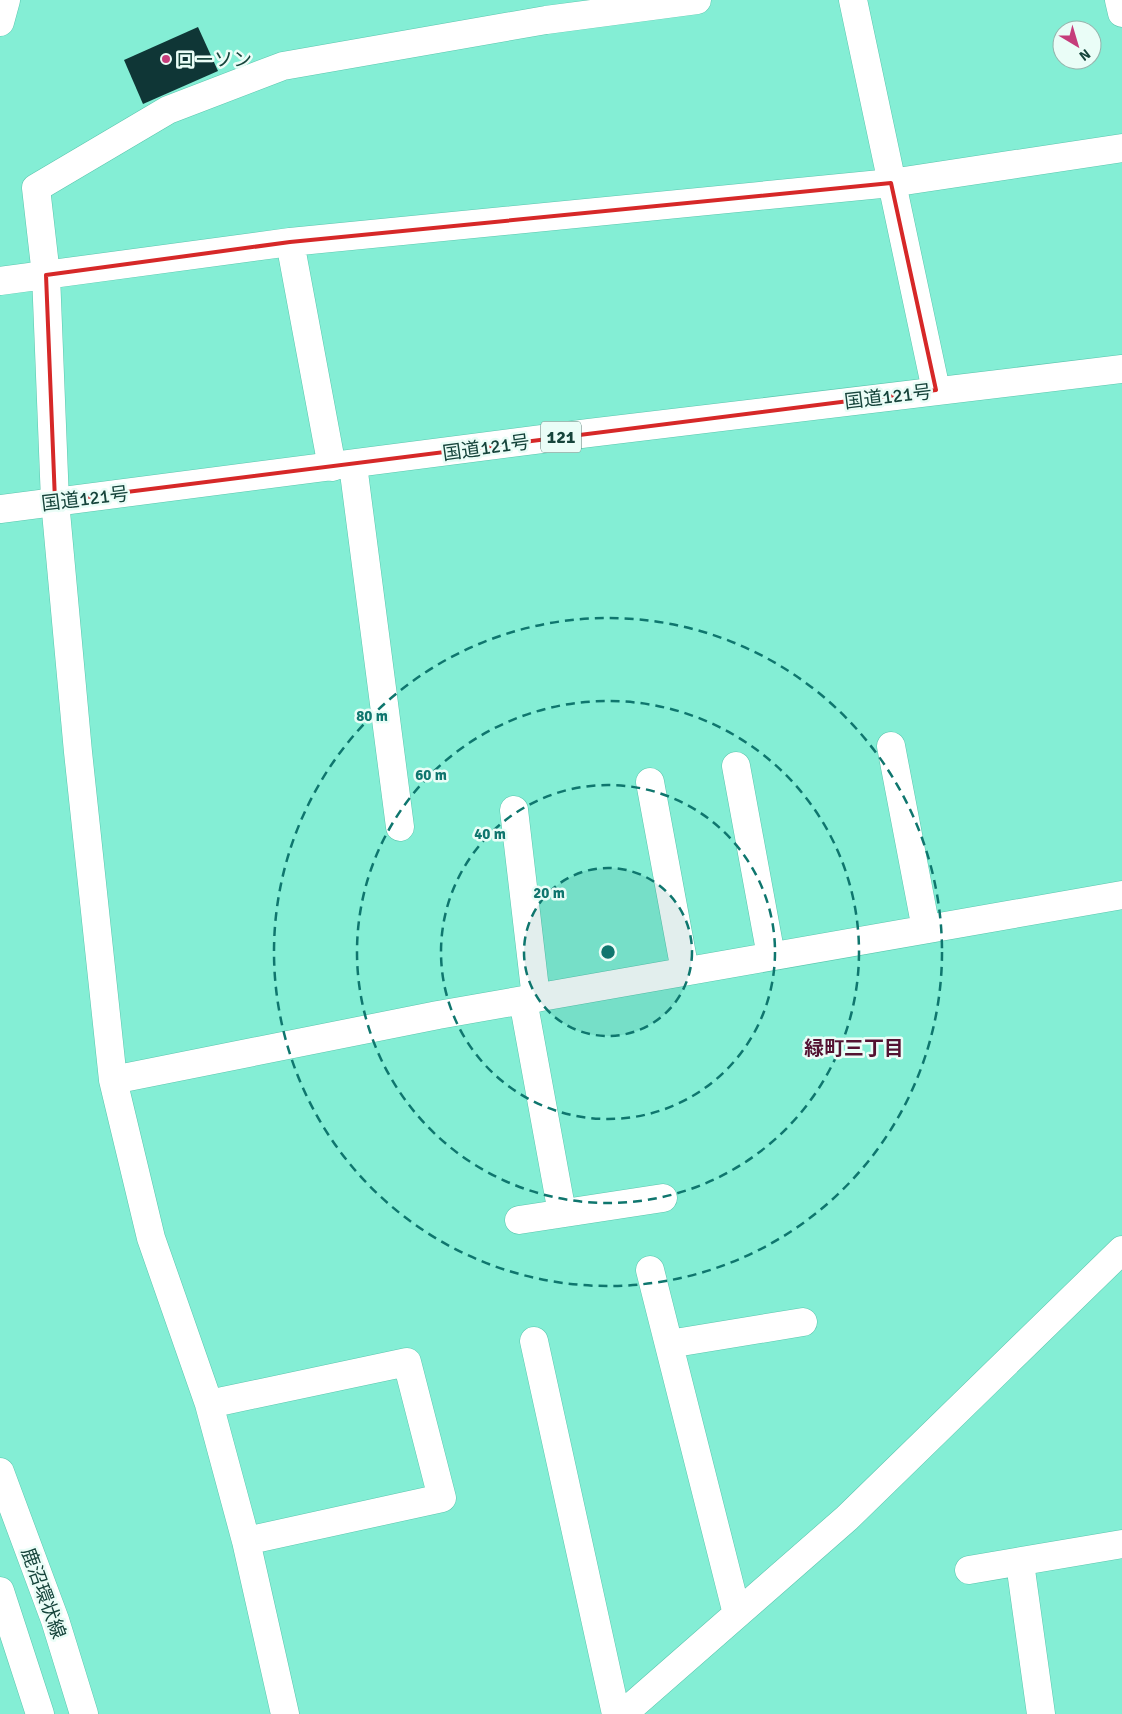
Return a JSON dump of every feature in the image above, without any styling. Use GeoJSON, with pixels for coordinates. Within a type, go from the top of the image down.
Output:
{"type":"FeatureCollection","features":[{"type":"Feature","properties":{"kind":"main road"},"geometry":{"type":"LineString","coordinates":[[0,22],[6,0]]}},
{"type":"Feature","properties":{"kind":"main road"},"geometry":{"type":"LineString","coordinates":[[285,1714],[246,1541],[209,1404],[151,1238],[113,1080],[78,752],[55,501],[46,275],[36,188],[168,110],[284,66],[541,10],[697,0]]}},
{"type":"Feature","properties":{"kind":"main road"},"geometry":{"type":"LineString","coordinates":[[853,0],[936,390]]}},
{"type":"Feature","properties":{"kind":"main road"},"geometry":{"type":"LineString","coordinates":[[1119,0],[1122,13]]}},
{"type":"Feature","properties":{"kind":"main road"},"geometry":{"type":"LineString","coordinates":[[0,281],[290,242],[891,183],[1122,148]]}},
{"type":"Feature","properties":{"kind":"main road"},"geometry":{"type":"LineString","coordinates":[[290,242],[343,466],[400,827]]}},
{"type":"Feature","properties":{"kind":"main road","name":"国道121号"},"geometry":{"type":"LineString","coordinates":[[0,510],[55,501],[343,466],[590,433],[1122,369]]}},
{"type":"Feature","properties":{"kind":"main road"},"geometry":{"type":"LineString","coordinates":[[891,746],[926,929]]}},
{"type":"Feature","properties":{"kind":"main road"},"geometry":{"type":"LineString","coordinates":[[736,766],[771,956]]}},
{"type":"Feature","properties":{"kind":"main road"},"geometry":{"type":"LineString","coordinates":[[650,782],[685,971]]}},
{"type":"Feature","properties":{"kind":"main road"},"geometry":{"type":"LineString","coordinates":[[514,810],[529,999],[562,1213]]}},
{"type":"Feature","properties":{"kind":"main road"},"geometry":{"type":"LineString","coordinates":[[113,1080],[529,999],[1122,895]]}},
{"type":"Feature","properties":{"kind":"main road"},"geometry":{"type":"LineString","coordinates":[[519,1220],[664,1198]]}},
{"type":"Feature","properties":{"kind":"main road"},"geometry":{"type":"LineString","coordinates":[[623,1714],[847,1518],[1122,1250]]}},
{"type":"Feature","properties":{"kind":"main road"},"geometry":{"type":"LineString","coordinates":[[650,1270],[737,1614]]}},
{"type":"Feature","properties":{"kind":"main road"},"geometry":{"type":"LineString","coordinates":[[669,1344],[803,1322]]}},
{"type":"Feature","properties":{"kind":"main road"},"geometry":{"type":"LineString","coordinates":[[534,1341],[616,1714]]}},
{"type":"Feature","properties":{"kind":"main road"},"geometry":{"type":"LineString","coordinates":[[209,1404],[407,1362],[442,1498],[246,1541]]}},
{"type":"Feature","properties":{"kind":"main road","name":"鹿沼環状線"},"geometry":{"type":"LineString","coordinates":[[0,1472],[55,1620],[84,1714]]}},
{"type":"Feature","properties":{"kind":"main road"},"geometry":{"type":"LineString","coordinates":[[969,1570],[1020,1563],[1122,1544]]}},
{"type":"Feature","properties":{"kind":"main road"},"geometry":{"type":"LineString","coordinates":[[1020,1563],[1041,1714]]}},
{"type":"Feature","properties":{"kind":"main road"},"geometry":{"type":"LineString","coordinates":[[0,1591],[40,1714]]}},
{"type":"Feature","properties":{"kind":"highlighted area"},"geometry":{"type":"Polygon","coordinates":[[[891,183],[936,390],[55,501],[46,275],[290,242],[891,183]]]}},
{"type":"Feature","properties":{"kind":"building"},"geometry":{"type":"Polygon","coordinates":[[[198,27],[218,71],[143,104],[124,60],[198,27]]]}},
{"type":"Feature","properties":{"kind":"place","name":"ローソン"},"geometry":{"type":"Point","coordinates":[166,59]}},
{"type":"Feature","properties":{"kind":"district","name":"緑町三丁目"},"geometry":{"type":"Point","coordinates":[854,1048]}}]}
